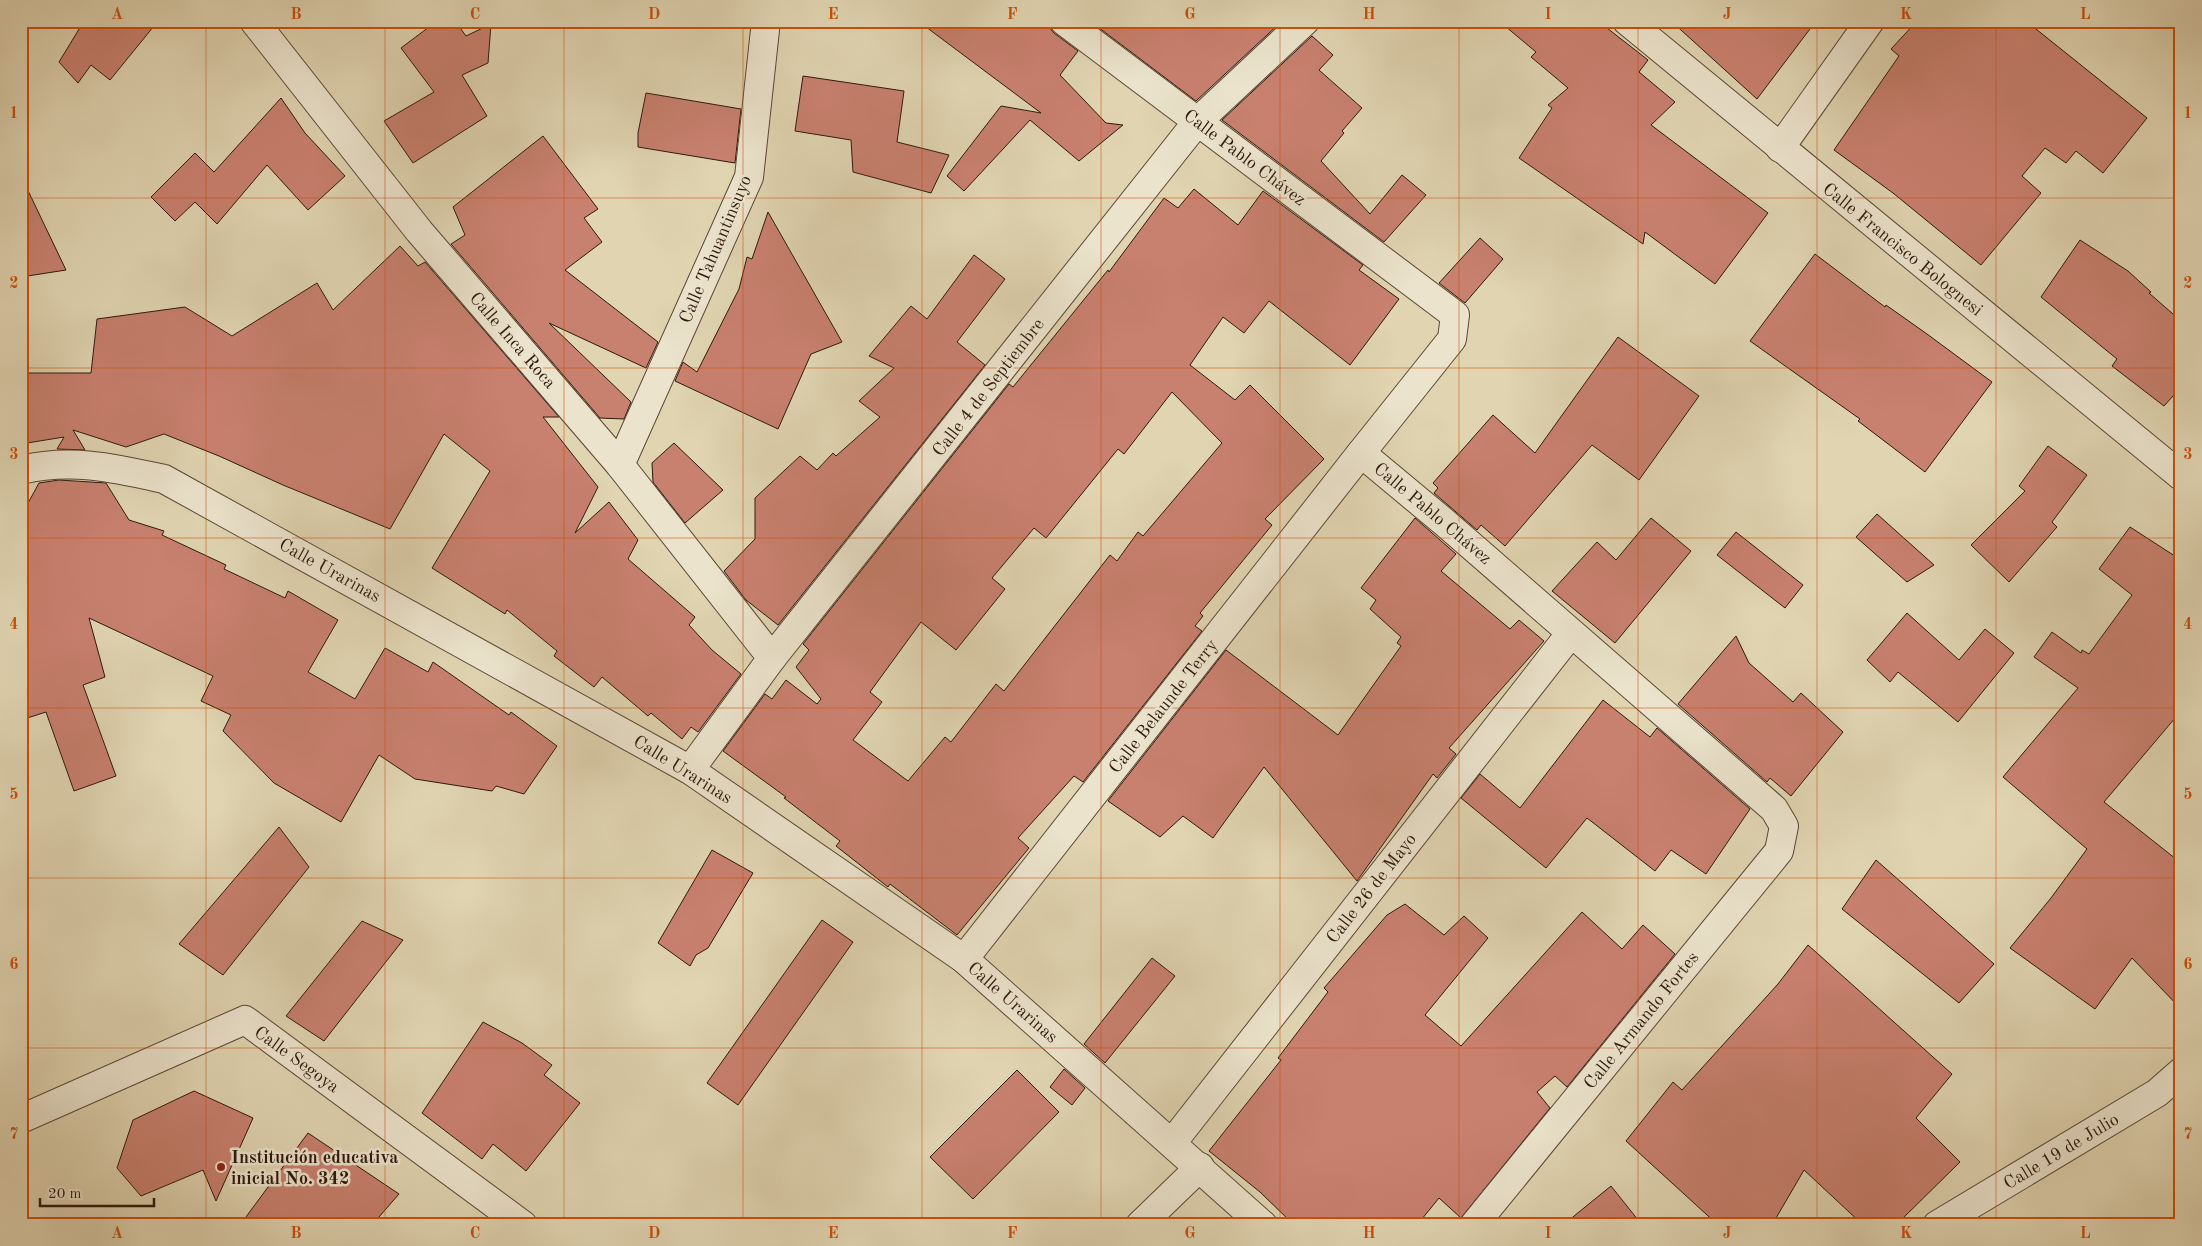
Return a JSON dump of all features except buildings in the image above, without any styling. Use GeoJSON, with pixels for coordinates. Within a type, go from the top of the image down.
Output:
{"type":"FeatureCollection","features":[{"type":"Feature","properties":{"kind":"street","name":"Calle Inca Roca"},"geometry":{"type":"LineString","coordinates":[[254,21],[419,231],[620,465],[772,658]]}},
{"type":"Feature","properties":{"kind":"street","name":"Calle Tahuantinsuyo"},"geometry":{"type":"LineString","coordinates":[[620,465],[749,177],[766,21]]}},
{"type":"Feature","properties":{"kind":"street","name":"Calle Pablo Chávez"},"geometry":{"type":"LineString","coordinates":[[1064,21],[1454,315],[1452,339],[1362,453],[1774,809]]}},
{"type":"Feature","properties":{"kind":"street","name":"Calle 4 de Septiembre"},"geometry":{"type":"LineString","coordinates":[[690,770],[772,658],[1197,122],[1306,21]]}},
{"type":"Feature","properties":{"kind":"street","name":"Calle Francisco Bolognesi"},"geometry":{"type":"LineString","coordinates":[[1627,21],[2181,476]]}},
{"type":"Feature","properties":{"kind":"street"},"geometry":{"type":"LineString","coordinates":[[1780,148],[1870,21]]}},
{"type":"Feature","properties":{"kind":"street","name":"Calle Belaunde Terry"},"geometry":{"type":"LineString","coordinates":[[964,959],[1362,453]]}},
{"type":"Feature","properties":{"kind":"street","name":"Calle Urarinas"},"geometry":{"type":"LineString","coordinates":[[21,470],[47,464],[100,466],[164,479],[690,770],[964,959],[1263,1225]]}},
{"type":"Feature","properties":{"kind":"street","name":"Calle 26 de Mayo"},"geometry":{"type":"LineString","coordinates":[[1172,1143],[1571,633]]}},
{"type":"Feature","properties":{"kind":"street","name":"Calle Armando Fortes"},"geometry":{"type":"LineString","coordinates":[[1474,1225],[1780,851],[1784,826],[1774,809]]}},
{"type":"Feature","properties":{"kind":"street","name":"Calle Segoya"},"geometry":{"type":"LineString","coordinates":[[21,1119],[245,1020],[523,1225]]}},
{"type":"Feature","properties":{"kind":"street","name":"Calle 19 de Julio"},"geometry":{"type":"LineString","coordinates":[[1937,1225],[2157,1093],[2181,1072]]}},
{"type":"Feature","properties":{"kind":"street"},"geometry":{"type":"LineString","coordinates":[[1140,1225],[1200,1167]]}},
{"type":"Feature","properties":{"kind":"place","name":"Institución educativa inicial No. 342"},"geometry":{"type":"Point","coordinates":[221,1167]}}]}
